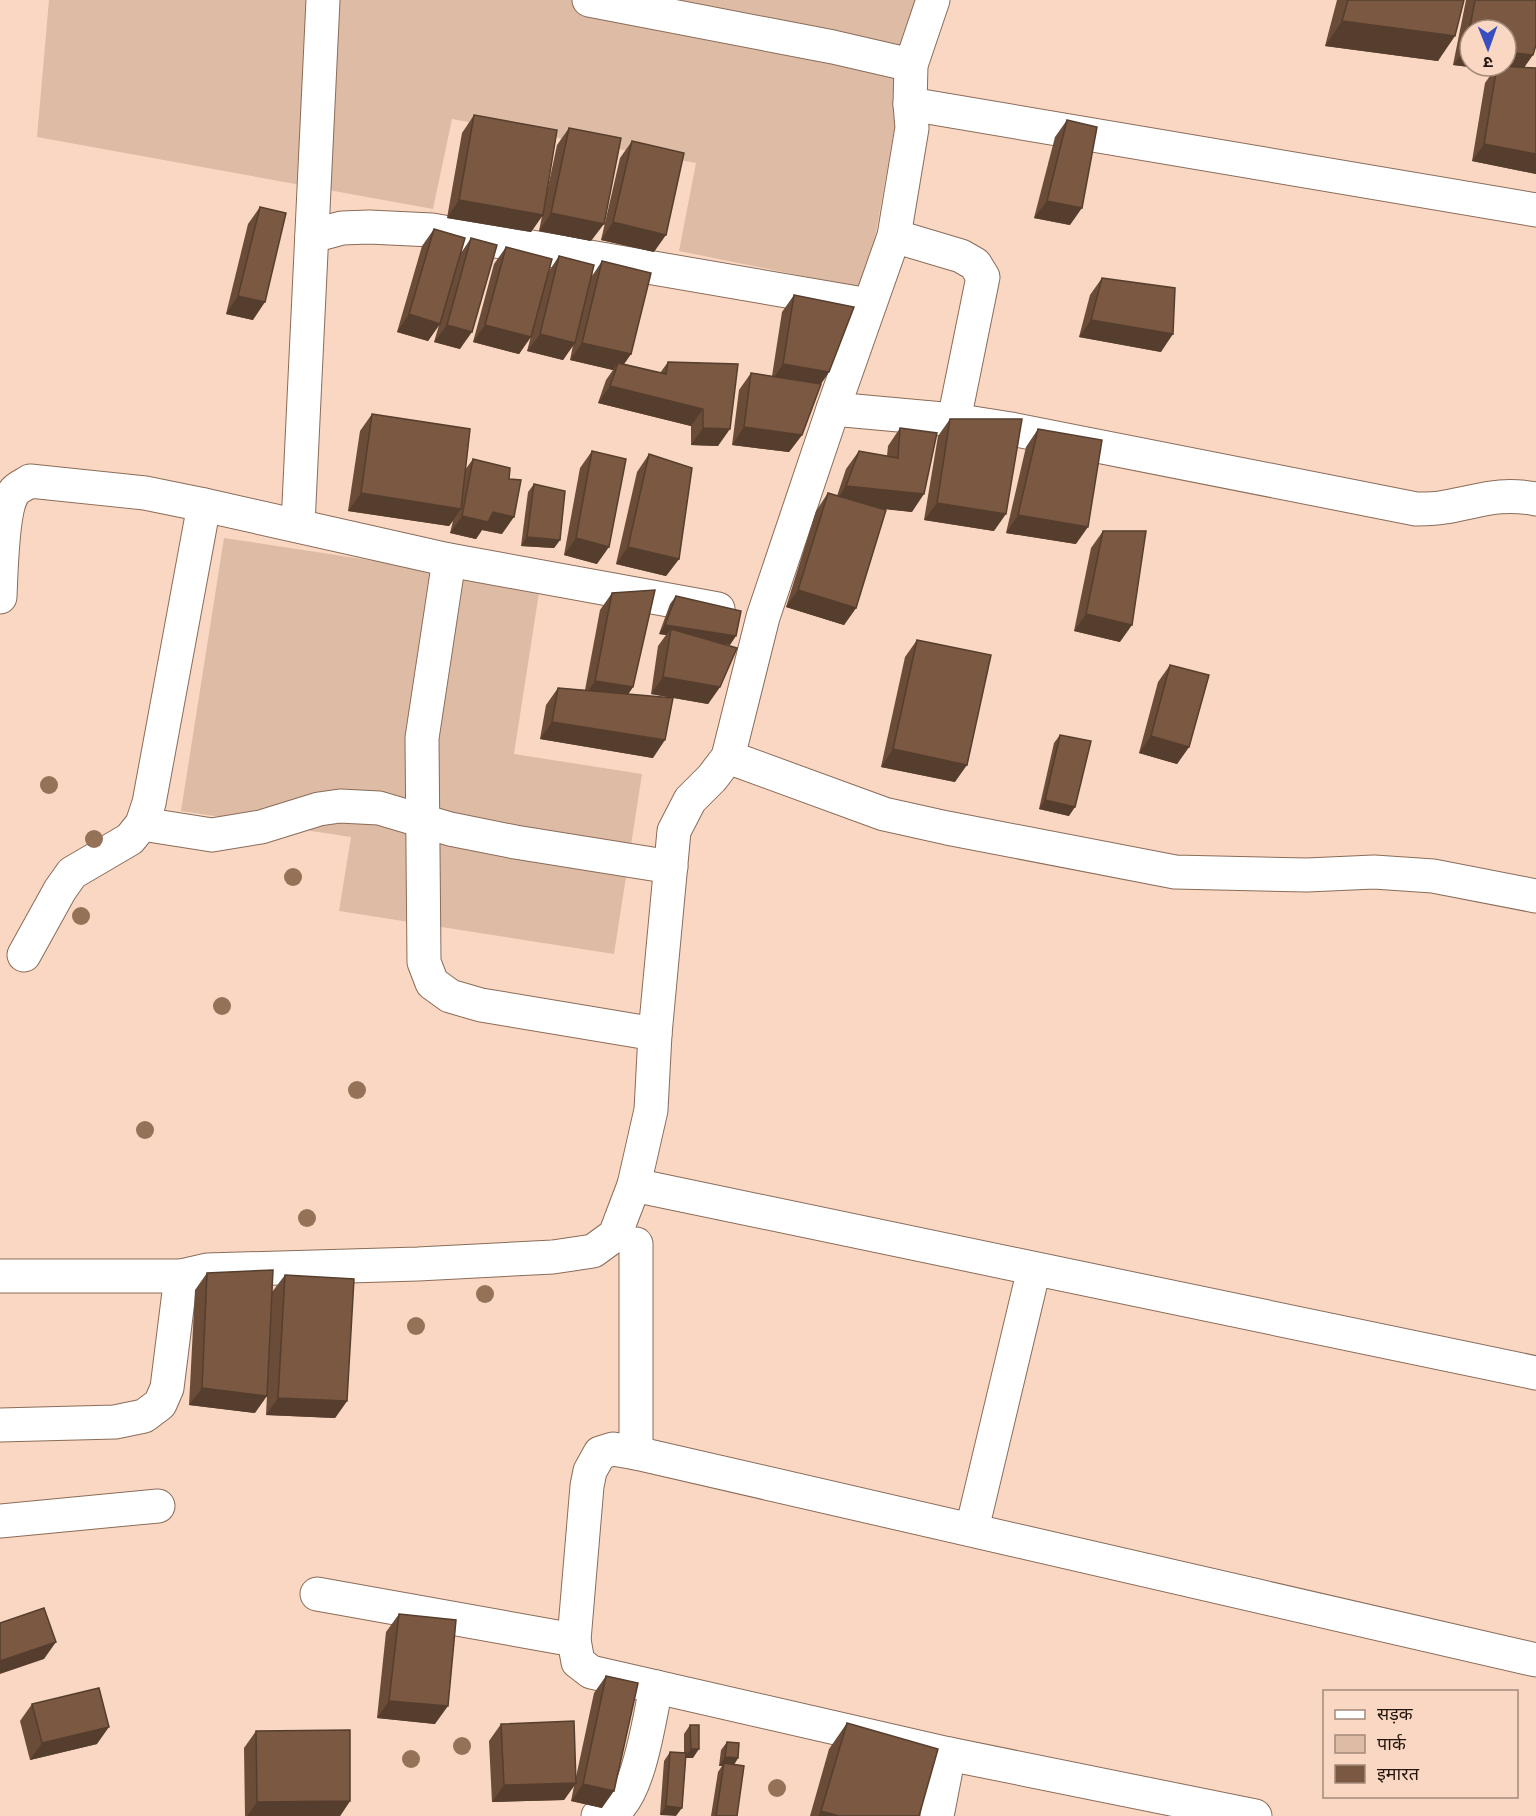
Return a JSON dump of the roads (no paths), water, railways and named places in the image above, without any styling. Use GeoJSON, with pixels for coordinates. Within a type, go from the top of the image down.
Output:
{"type":"FeatureCollection","features":[{"type":"Feature","properties":{"kind":"street"},"geometry":{"type":"LineString","coordinates":[[298,525],[323,0]]}},
{"type":"Feature","properties":{"kind":"street"},"geometry":{"type":"LineString","coordinates":[[589,0],[833,46],[911,65]]}},
{"type":"Feature","properties":{"kind":"street"},"geometry":{"type":"LineString","coordinates":[[0,1276],[181,1276],[207,1270],[418,1264],[553,1257],[593,1251],[615,1235],[634,1185],[651,1110],[655,1034],[674,831],[690,800],[712,778],[728,757],[763,616],[894,236],[912,129],[911,65],[933,0]]}},
{"type":"Feature","properties":{"kind":"street"},"geometry":{"type":"LineString","coordinates":[[910,104],[1536,210]]}},
{"type":"Feature","properties":{"kind":"street"},"geometry":{"type":"LineString","coordinates":[[312,236],[342,228],[432,230],[869,305]]}},
{"type":"Feature","properties":{"kind":"street"},"geometry":{"type":"LineString","coordinates":[[894,236],[961,256],[975,264],[983,277],[954,420]]}},
{"type":"Feature","properties":{"kind":"street"},"geometry":{"type":"LineString","coordinates":[[833,409],[954,420],[1011,429],[1416,510],[1445,508],[1487,497],[1516,495],[1536,499]]}},
{"type":"Feature","properties":{"kind":"street"},"geometry":{"type":"LineString","coordinates":[[0,597],[8,507],[15,490],[30,481],[145,493],[449,560],[763,616]]}},
{"type":"Feature","properties":{"kind":"street"},"geometry":{"type":"LineString","coordinates":[[24,956],[60,890],[72,873],[130,839],[142,824],[149,802],[204,505]]}},
{"type":"Feature","properties":{"kind":"street"},"geometry":{"type":"LineString","coordinates":[[449,560],[422,738],[424,962],[432,983],[450,996],[481,1005],[655,1034]]}},
{"type":"Feature","properties":{"kind":"street"},"geometry":{"type":"LineString","coordinates":[[728,757],[884,814],[958,831],[1175,872],[1307,875],[1374,873],[1433,876],[1536,896]]}},
{"type":"Feature","properties":{"kind":"street"},"geometry":{"type":"LineString","coordinates":[[142,824],[212,835],[261,827],[319,809],[379,808],[450,829],[671,867]]}},
{"type":"Feature","properties":{"kind":"street"},"geometry":{"type":"LineString","coordinates":[[634,1185],[1536,1373]]}},
{"type":"Feature","properties":{"kind":"street"},"geometry":{"type":"LineString","coordinates":[[636,1244],[636,1453]]}},
{"type":"Feature","properties":{"kind":"street"},"geometry":{"type":"LineString","coordinates":[[972,1529],[1034,1269]]}},
{"type":"Feature","properties":{"kind":"street"},"geometry":{"type":"LineString","coordinates":[[0,1425],[115,1422],[144,1416],[160,1404],[167,1388],[181,1276]]}},
{"type":"Feature","properties":{"kind":"street"},"geometry":{"type":"LineString","coordinates":[[1256,1816],[949,1754],[591,1672],[578,1662],[574,1640],[590,1471],[600,1453],[613,1449],[636,1453],[1536,1660]]}},
{"type":"Feature","properties":{"kind":"street"},"geometry":{"type":"LineString","coordinates":[[0,1521],[158,1506]]}},
{"type":"Feature","properties":{"kind":"street"},"geometry":{"type":"LineString","coordinates":[[317,1594],[574,1640]]}},
{"type":"Feature","properties":{"kind":"street"},"geometry":{"type":"LineString","coordinates":[[598,1816],[615,1809],[628,1796],[637,1774],[656,1687]]}},
{"type":"Feature","properties":{"kind":"street"},"geometry":{"type":"LineString","coordinates":[[937,1816],[949,1754]]}}]}
